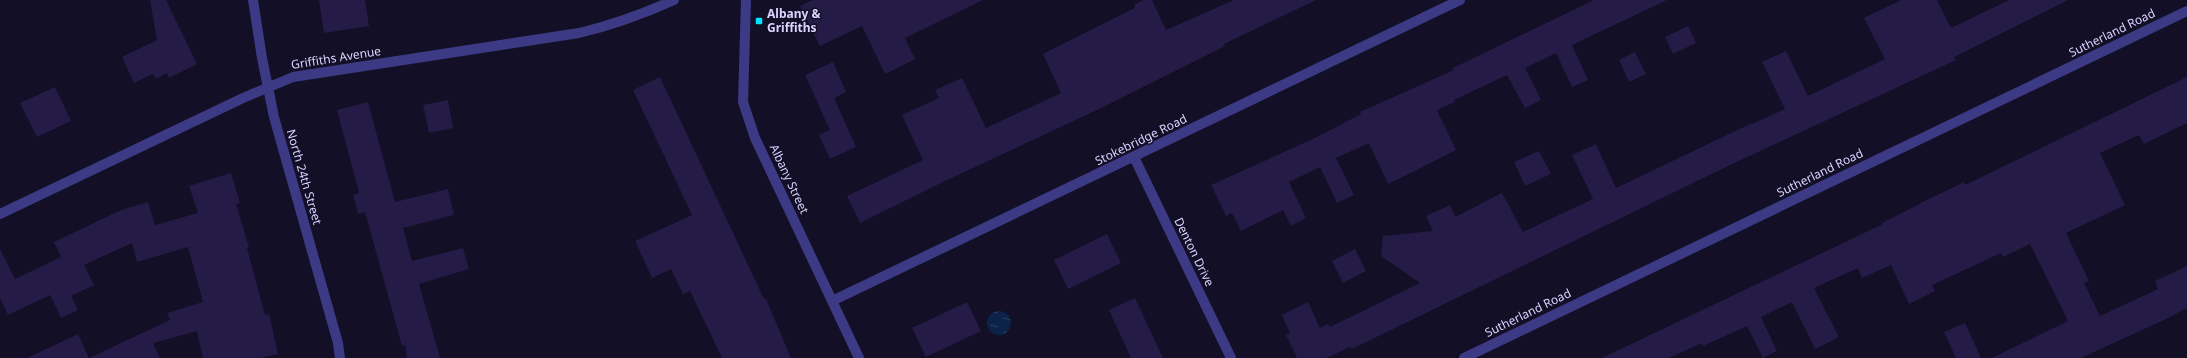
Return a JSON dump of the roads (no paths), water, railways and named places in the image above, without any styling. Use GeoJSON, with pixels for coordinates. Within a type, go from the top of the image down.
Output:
{"type":"FeatureCollection","features":[{"type":"Feature","properties":{"kind":"street","name":"North 24th Street"},"geometry":{"type":"LineString","coordinates":[[253,0],[274,117],[338,343],[340,358]]}},
{"type":"Feature","properties":{"kind":"street","name":"Griffiths Avenue"},"geometry":{"type":"LineString","coordinates":[[0,214],[268,87],[293,77],[579,33],[610,26],[641,15],[674,0]]}},
{"type":"Feature","properties":{"kind":"street","name":"Albany Street"},"geometry":{"type":"LineString","coordinates":[[746,0],[743,102],[755,138],[859,358]]}},
{"type":"Feature","properties":{"kind":"street","name":"Stokebridge Road"},"geometry":{"type":"LineString","coordinates":[[832,302],[1460,0]]}},
{"type":"Feature","properties":{"kind":"street","name":"Sutherland Road"},"geometry":{"type":"LineString","coordinates":[[1464,358],[2187,11]]}},
{"type":"Feature","properties":{"kind":"street","name":"Denton Drive"},"geometry":{"type":"LineString","coordinates":[[1134,157],[1231,358]]}},
{"type":"Feature","properties":{"kind":"water"},"geometry":{"type":"Polygon","coordinates":[[[999,311],[1008,314],[1011,323],[1008,332],[999,335],[990,332],[987,323],[990,314],[999,311]]]}},
{"type":"Feature","properties":{"kind":"place","name":"Albany & Griffiths"},"geometry":{"type":"Point","coordinates":[759,21]}}]}
